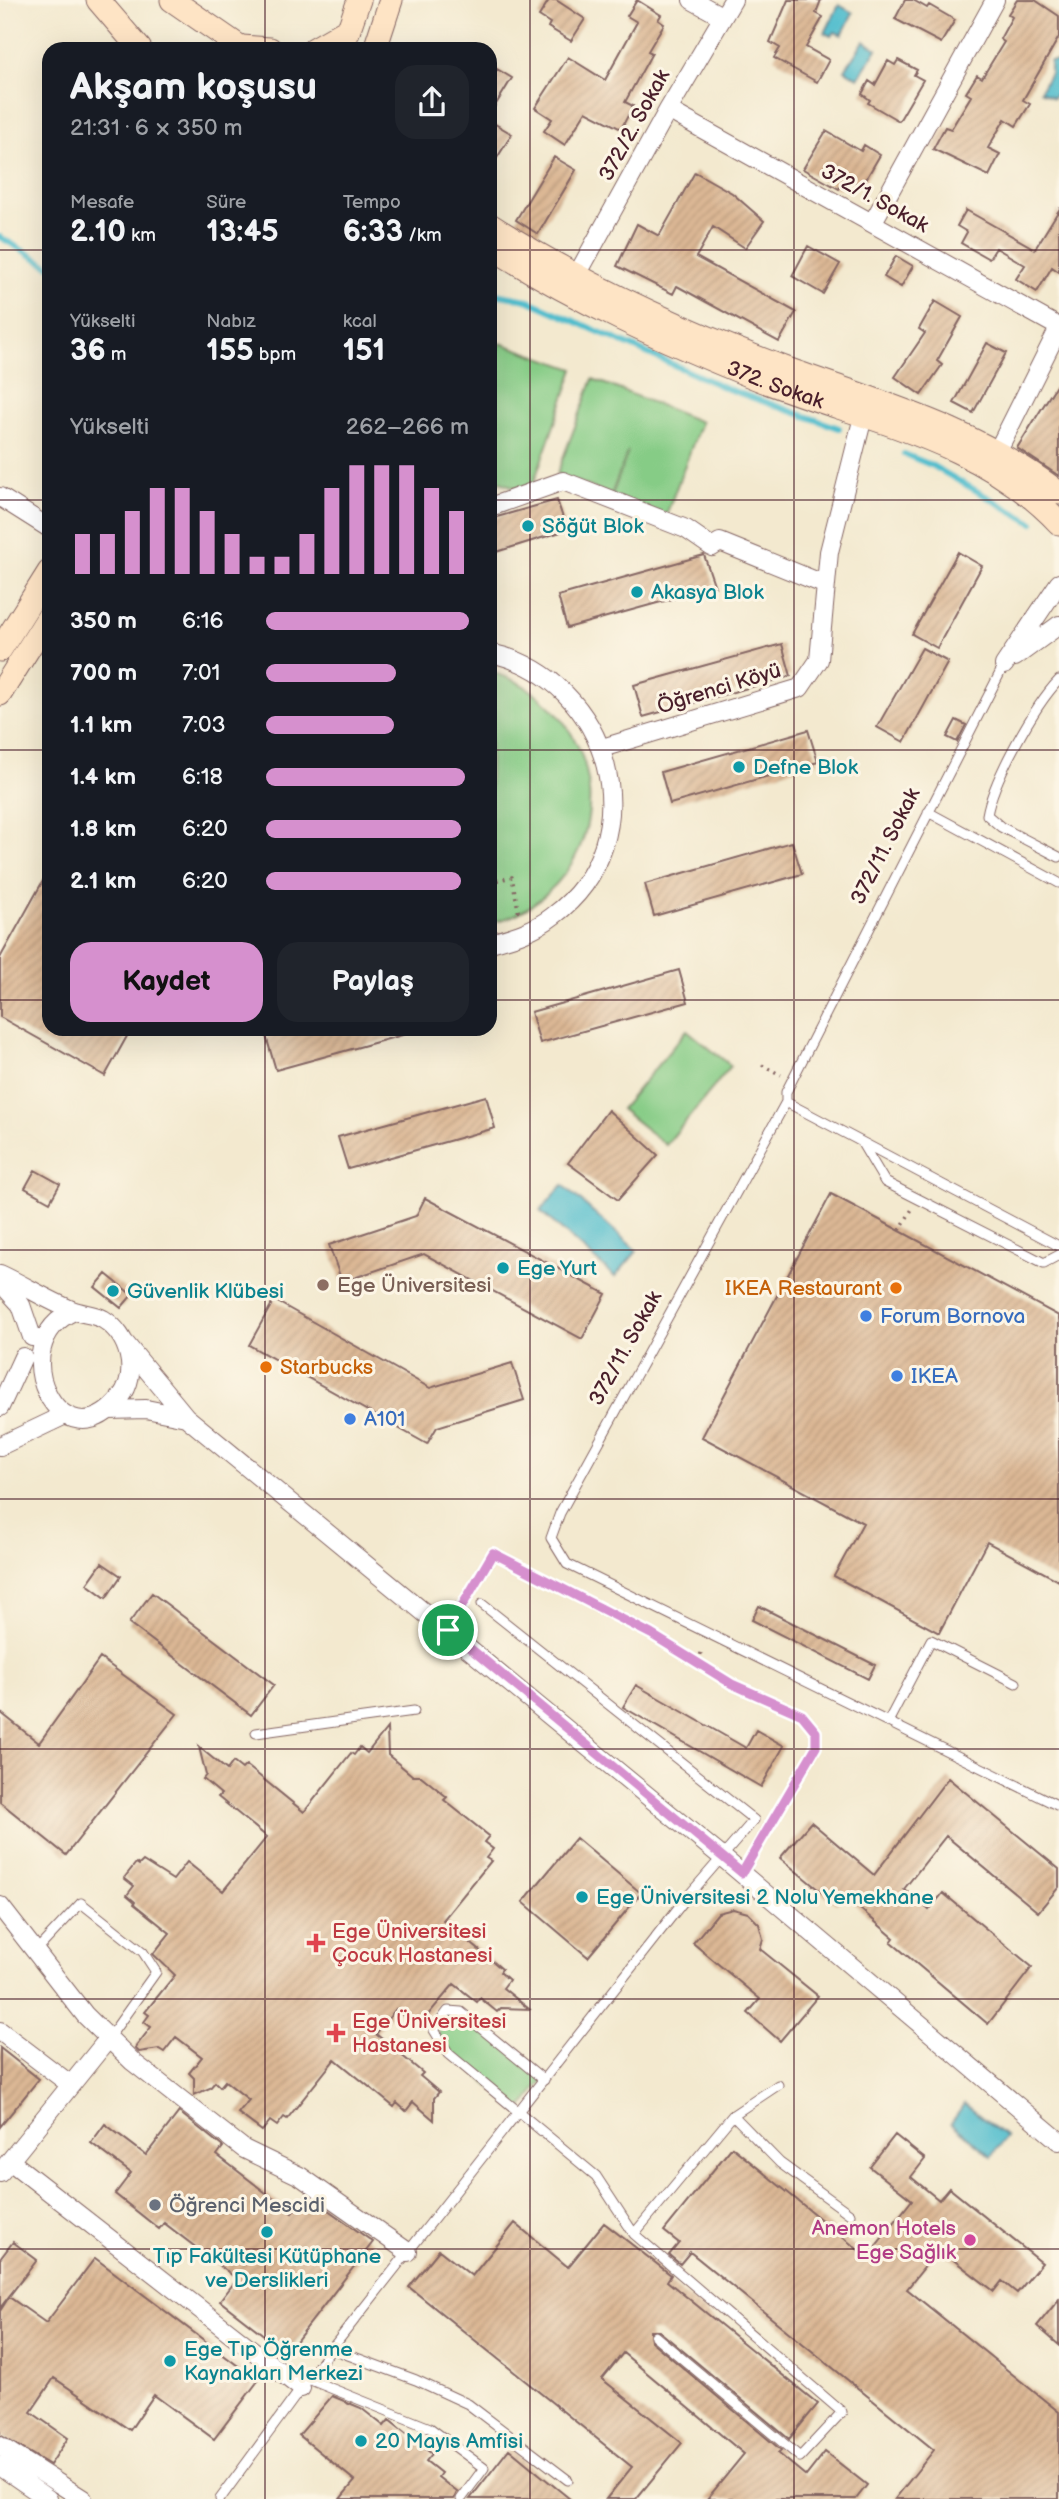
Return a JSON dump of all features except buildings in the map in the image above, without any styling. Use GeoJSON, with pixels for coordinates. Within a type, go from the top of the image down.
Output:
{"type":"FeatureCollection","features":[{"type":"Feature","properties":{"kind":"main road"},"geometry":{"type":"LineString","coordinates":[[98,0],[134,42]]}},
{"type":"Feature","properties":{"kind":"main road"},"geometry":{"type":"LineString","coordinates":[[172,0],[225,42]]}},
{"type":"Feature","properties":{"kind":"main road"},"geometry":{"type":"LineString","coordinates":[[345,39],[359,0]]}},
{"type":"Feature","properties":{"kind":"main road"},"geometry":{"type":"LineString","coordinates":[[377,42],[391,0]]}},
{"type":"Feature","properties":{"kind":"main road","name":"372. Sokak"},"geometry":{"type":"LineString","coordinates":[[497,230],[538,256],[667,318],[866,404],[925,436],[993,460],[1059,493]]}},
{"type":"Feature","properties":{"kind":"main road","name":"372. Sokak"},"geometry":{"type":"LineString","coordinates":[[497,251],[547,283],[758,379],[866,404]]}},
{"type":"Feature","properties":{"kind":"main road","name":"372. Sokak"},"geometry":{"type":"LineString","coordinates":[[993,460],[1059,523]]}},
{"type":"Feature","properties":{"kind":"main road"},"geometry":{"type":"LineString","coordinates":[[0,650],[42,583]]}},
{"type":"Feature","properties":{"kind":"main road"},"geometry":{"type":"LineString","coordinates":[[0,694],[42,627]]}},
{"type":"Feature","properties":{"kind":"street"},"geometry":{"type":"LineString","coordinates":[[692,0],[723,17]]}},
{"type":"Feature","properties":{"kind":"street","name":"372/2. Sokak"},"geometry":{"type":"LineString","coordinates":[[577,275],[668,110],[733,0]]}},
{"type":"Feature","properties":{"kind":"street"},"geometry":{"type":"LineString","coordinates":[[873,222],[995,0]]}},
{"type":"Feature","properties":{"kind":"street","name":"372/1. Sokak"},"geometry":{"type":"LineString","coordinates":[[668,110],[1059,328]]}},
{"type":"Feature","properties":{"kind":"street"},"geometry":{"type":"LineString","coordinates":[[993,460],[1059,328]]}},
{"type":"Feature","properties":{"kind":"street","name":"Öğrenci Köyü"},"geometry":{"type":"LineString","coordinates":[[602,748],[800,688],[819,660],[829,552],[866,404]]}},
{"type":"Feature","properties":{"kind":"street"},"geometry":{"type":"LineString","coordinates":[[497,505],[563,481],[686,529],[712,547],[720,542],[826,585]]}},
{"type":"Feature","properties":{"kind":"street"},"geometry":{"type":"LineString","coordinates":[[0,497],[42,524]]}},
{"type":"Feature","properties":{"kind":"street","name":"372/11. Sokak"},"geometry":{"type":"LineString","coordinates":[[1004,665],[1059,583]]}},
{"type":"Feature","properties":{"kind":"street","name":"372/11. Sokak"},"geometry":{"type":"LineString","coordinates":[[1004,665],[1059,625]]}},
{"type":"Feature","properties":{"kind":"street"},"geometry":{"type":"LineString","coordinates":[[497,655],[512,658],[550,678],[581,709],[602,748],[610,784],[609,821],[599,857],[580,889],[554,916],[522,935],[497,941]]}},
{"type":"Feature","properties":{"kind":"street"},"geometry":{"type":"LineString","coordinates":[[0,1274],[74,1311],[100,1317],[115,1327],[186,1417],[742,1873],[1059,2141]]}},
{"type":"Feature","properties":{"kind":"street"},"geometry":{"type":"LineString","coordinates":[[0,1282],[21,1306],[32,1337]]}},
{"type":"Feature","properties":{"kind":"street"},"geometry":{"type":"LineString","coordinates":[[0,1407],[32,1337],[44,1323],[74,1311]]}},
{"type":"Feature","properties":{"kind":"street"},"geometry":{"type":"LineString","coordinates":[[24,1354],[23,1373],[29,1391],[42,1406],[61,1417],[76,1420],[95,1417],[109,1410],[122,1396],[129,1379],[131,1360],[125,1343]]}},
{"type":"Feature","properties":{"kind":"street"},"geometry":{"type":"LineString","coordinates":[[109,1410],[146,1409],[186,1417]]}},
{"type":"Feature","properties":{"kind":"street"},"geometry":{"type":"LineString","coordinates":[[0,1446],[61,1417]]}},
{"type":"Feature","properties":{"kind":"street"},"geometry":{"type":"LineString","coordinates":[[0,1906],[34,1952],[108,2039],[244,2150],[300,2176],[408,2252]]}},
{"type":"Feature","properties":{"kind":"street"},"geometry":{"type":"LineString","coordinates":[[0,2031],[71,2085]]}},
{"type":"Feature","properties":{"kind":"street"},"geometry":{"type":"LineString","coordinates":[[108,2039],[5,2167],[305,2384]]}},
{"type":"Feature","properties":{"kind":"street"},"geometry":{"type":"LineString","coordinates":[[0,2445],[83,2499]]}},
{"type":"Feature","properties":{"kind":"street"},"geometry":{"type":"LineString","coordinates":[[0,2466],[48,2499]]}},
{"type":"Feature","properties":{"kind":"lane","name":"372/11. Sokak"},"geometry":{"type":"LineString","coordinates":[[1004,665],[792,1081],[786,1102],[560,1513],[551,1538],[567,1564],[1059,1806]]}},
{"type":"Feature","properties":{"kind":"lane"},"geometry":{"type":"LineString","coordinates":[[1059,680],[1045,695],[1012,755],[990,797],[987,815],[1002,827],[1059,857]]}},
{"type":"Feature","properties":{"kind":"lane"},"geometry":{"type":"LineString","coordinates":[[928,812],[1059,883]]}},
{"type":"Feature","properties":{"kind":"lane"},"geometry":{"type":"LineString","coordinates":[[786,1102],[1059,1246]]}},
{"type":"Feature","properties":{"kind":"lane"},"geometry":{"type":"LineString","coordinates":[[862,1144],[885,1182],[1044,1264],[1059,1255]]}},
{"type":"Feature","properties":{"kind":"lane"},"geometry":{"type":"LineString","coordinates":[[220,2499],[332,2349],[683,1902],[754,1820],[482,1604]]}},
{"type":"Feature","properties":{"kind":"lane"},"geometry":{"type":"LineString","coordinates":[[888,1722],[931,1640],[1016,1683]]}},
{"type":"Feature","properties":{"kind":"lane"},"geometry":{"type":"LineString","coordinates":[[256,1733],[414,1711]]}},
{"type":"Feature","properties":{"kind":"lane"},"geometry":{"type":"LineString","coordinates":[[34,1952],[81,1903],[144,1952],[156,1972],[108,2039]]}},
{"type":"Feature","properties":{"kind":"lane"},"geometry":{"type":"LineString","coordinates":[[544,2080],[467,2016],[448,2011],[439,2020],[434,2030],[449,2054],[596,2176],[634,2234],[842,2412],[800,2457],[655,2336]]}},
{"type":"Feature","properties":{"kind":"lane"},"geometry":{"type":"LineString","coordinates":[[634,2234],[733,2115],[778,2085]]}},
{"type":"Feature","properties":{"kind":"lane"},"geometry":{"type":"LineString","coordinates":[[733,2115],[780,2163],[850,2214]]}},
{"type":"Feature","properties":{"kind":"lane"},"geometry":{"type":"LineString","coordinates":[[332,2349],[416,2380],[468,2404],[568,2480]]}},
{"type":"Feature","properties":{"kind":"lane"},"geometry":{"type":"LineString","coordinates":[[305,2384],[430,2428],[484,2468],[461,2499]]}},
{"type":"Feature","properties":{"kind":"path"},"geometry":{"type":"LineString","coordinates":[[497,880],[512,877],[522,935]]}},
{"type":"Feature","properties":{"kind":"path"},"geometry":{"type":"LineString","coordinates":[[762,1065],[792,1081]]}},
{"type":"Feature","properties":{"kind":"path"},"geometry":{"type":"LineString","coordinates":[[900,1230],[913,1208]]}},
{"type":"Feature","properties":{"kind":"path"},"geometry":{"type":"LineString","coordinates":[[448,1630],[493,1553],[564,1587],[699,1662],[740,1688],[802,1715],[816,1732],[816,1747],[742,1873]]}},
{"type":"Feature","properties":{"kind":"path"},"geometry":{"type":"LineString","coordinates":[[699,1662],[701,1653]]}},
{"type":"Feature","properties":{"kind":"green space"},"geometry":{"type":"Polygon","coordinates":[[[500,343],[574,369],[530,493],[497,481],[497,351],[500,343]]]}},
{"type":"Feature","properties":{"kind":"green space"},"geometry":{"type":"Polygon","coordinates":[[[593,379],[701,422],[664,521],[610,501],[628,451],[611,495],[557,474],[593,379]]]}},
{"type":"Feature","properties":{"kind":"green space"},"geometry":{"type":"Polygon","coordinates":[[[497,674],[524,686],[542,699],[562,720],[577,743],[586,769],[589,795],[587,822],[580,848],[566,872],[546,894],[506,919],[497,921],[497,674]]]}},
{"type":"Feature","properties":{"kind":"green space"},"geometry":{"type":"Polygon","coordinates":[[[687,1030],[731,1066],[666,1145],[621,1109],[687,1030]]]}},
{"type":"Feature","properties":{"kind":"green space"},"geometry":{"type":"Polygon","coordinates":[[[448,2011],[461,2012],[544,2080],[519,2112],[438,2040],[439,2020],[448,2011]]]}},
{"type":"Feature","properties":{"kind":"water"},"geometry":{"type":"Polygon","coordinates":[[[839,5],[853,13],[842,35],[835,32],[831,36],[825,33],[839,5]]]}},
{"type":"Feature","properties":{"kind":"water"},"geometry":{"type":"Polygon","coordinates":[[[864,41],[877,49],[858,78],[845,70],[864,41]]]}},
{"type":"Feature","properties":{"kind":"water"},"geometry":{"type":"Polygon","coordinates":[[[1050,61],[1059,61],[1059,88],[1053,98],[1040,91],[1050,73],[1050,61]]]}},
{"type":"Feature","properties":{"kind":"water"},"geometry":{"type":"Polygon","coordinates":[[[563,1185],[637,1251],[615,1277],[540,1211],[563,1185]]]}},
{"type":"Feature","properties":{"kind":"water"},"geometry":{"type":"Polygon","coordinates":[[[965,2104],[1006,2137],[991,2156],[951,2123],[965,2104]]]}},
{"type":"Feature","properties":{"kind":"waterway"},"geometry":{"type":"LineString","coordinates":[[0,237],[42,262]]}},
{"type":"Feature","properties":{"kind":"waterway"},"geometry":{"type":"LineString","coordinates":[[497,294],[527,300],[728,389],[839,428]]}},
{"type":"Feature","properties":{"kind":"waterway"},"geometry":{"type":"LineString","coordinates":[[904,454],[931,465],[1033,523]]}},
{"type":"Feature","properties":{"kind":"place","name":"Söğüt Blok"},"geometry":{"type":"Point","coordinates":[528,526]}},
{"type":"Feature","properties":{"kind":"place","name":"Akasya Blok"},"geometry":{"type":"Point","coordinates":[637,592]}},
{"type":"Feature","properties":{"kind":"place","name":"Defne Blok"},"geometry":{"type":"Point","coordinates":[739,767]}},
{"type":"Feature","properties":{"kind":"place","name":"Ege Yurt"},"geometry":{"type":"Point","coordinates":[503,1268]}},
{"type":"Feature","properties":{"kind":"place","name":"Ege Üniversitesi"},"geometry":{"type":"Point","coordinates":[323,1285]}},
{"type":"Feature","properties":{"kind":"place","name":"IKEA Restaurant"},"geometry":{"type":"Point","coordinates":[896,1288]}},
{"type":"Feature","properties":{"kind":"place","name":"Güvenlik Klübesi"},"geometry":{"type":"Point","coordinates":[113,1291]}},
{"type":"Feature","properties":{"kind":"place","name":"Forum Bornova"},"geometry":{"type":"Point","coordinates":[866,1316]}},
{"type":"Feature","properties":{"kind":"place","name":"Starbucks"},"geometry":{"type":"Point","coordinates":[266,1367]}},
{"type":"Feature","properties":{"kind":"place","name":"IKEA"},"geometry":{"type":"Point","coordinates":[897,1376]}},
{"type":"Feature","properties":{"kind":"place","name":"A101"},"geometry":{"type":"Point","coordinates":[350,1419]}},
{"type":"Feature","properties":{"kind":"place","name":"Ege Üniversitesi 2 Nolu Yemekhane"},"geometry":{"type":"Point","coordinates":[582,1897]}},
{"type":"Feature","properties":{"kind":"place","name":"Ege Üniversitesi Çocuk Hastanesi"},"geometry":{"type":"Point","coordinates":[316,1943]}},
{"type":"Feature","properties":{"kind":"place","name":"Ege Üniversitesi Hastanesi"},"geometry":{"type":"Point","coordinates":[336,2033]}},
{"type":"Feature","properties":{"kind":"place","name":"Öğrenci Mescidi"},"geometry":{"type":"Point","coordinates":[155,2205]}},
{"type":"Feature","properties":{"kind":"place","name":"Tıp Fakültesi Kütüphane ve Derslikleri"},"geometry":{"type":"Point","coordinates":[267,2232]}},
{"type":"Feature","properties":{"kind":"place","name":"Anemon Hotels Ege Sağlık"},"geometry":{"type":"Point","coordinates":[970,2240]}},
{"type":"Feature","properties":{"kind":"place","name":"Ege Tıp Öğrenme Kaynakları Merkezi"},"geometry":{"type":"Point","coordinates":[170,2361]}},
{"type":"Feature","properties":{"kind":"place","name":"20 Mayıs Amfisi"},"geometry":{"type":"Point","coordinates":[361,2441]}},
{"type":"Feature","properties":{"kind":"route"},"geometry":{"type":"LineString","coordinates":[[493,1553],[564,1587],[651,1634],[732,1684],[802,1715],[816,1732],[816,1747],[742,1873],[448,1630],[493,1553]]}}]}
